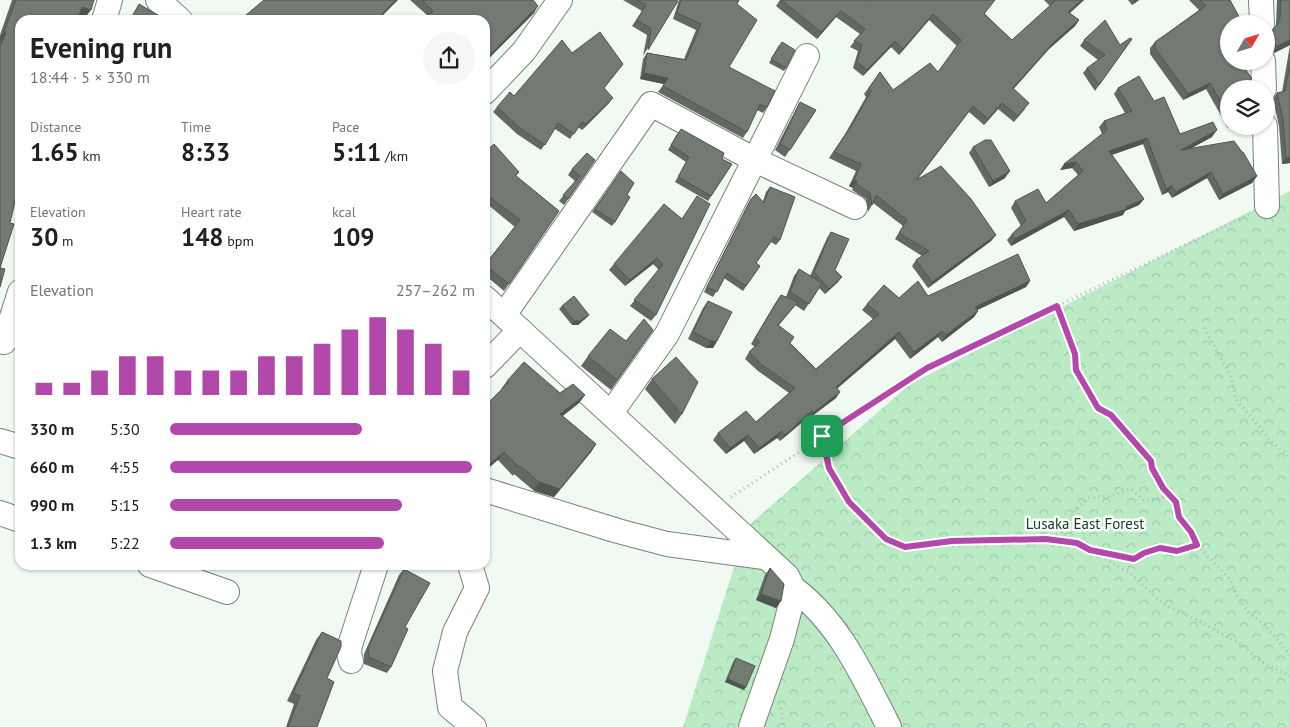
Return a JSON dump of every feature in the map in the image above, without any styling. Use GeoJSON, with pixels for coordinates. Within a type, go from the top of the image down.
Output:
{"type":"FeatureCollection","features":[{"type":"Feature","properties":{"kind":"street"},"geometry":{"type":"LineString","coordinates":[[106,15],[110,0]]}},
{"type":"Feature","properties":{"kind":"street"},"geometry":{"type":"LineString","coordinates":[[158,0],[174,15]]}},
{"type":"Feature","properties":{"kind":"street"},"geometry":{"type":"LineString","coordinates":[[490,87],[524,51],[560,0]]}},
{"type":"Feature","properties":{"kind":"street"},"geometry":{"type":"LineString","coordinates":[[1261,0],[1262,15]]}},
{"type":"Feature","properties":{"kind":"street"},"geometry":{"type":"LineString","coordinates":[[611,413],[638,378],[667,334],[807,56]]}},
{"type":"Feature","properties":{"kind":"street"},"geometry":{"type":"LineString","coordinates":[[490,358],[651,104],[755,160],[855,207]]}},
{"type":"Feature","properties":{"kind":"street"},"geometry":{"type":"LineString","coordinates":[[1264,135],[1267,206]]}},
{"type":"Feature","properties":{"kind":"street"},"geometry":{"type":"LineString","coordinates":[[490,302],[712,509],[729,522],[764,557],[787,576],[793,588],[814,604],[831,624],[858,667],[889,727]]}},
{"type":"Feature","properties":{"kind":"street"},"geometry":{"type":"LineString","coordinates":[[8,344],[15,314]]}},
{"type":"Feature","properties":{"kind":"street"},"geometry":{"type":"LineString","coordinates":[[0,441],[15,446]]}},
{"type":"Feature","properties":{"kind":"street"},"geometry":{"type":"LineString","coordinates":[[490,492],[667,544],[764,557]]}},
{"type":"Feature","properties":{"kind":"street"},"geometry":{"type":"LineString","coordinates":[[0,513],[15,518]]}},
{"type":"Feature","properties":{"kind":"street"},"geometry":{"type":"LineString","coordinates":[[164,570],[227,592]]}},
{"type":"Feature","properties":{"kind":"street"},"geometry":{"type":"LineString","coordinates":[[351,661],[350,645],[374,570]]}},
{"type":"Feature","properties":{"kind":"street"},"geometry":{"type":"LineString","coordinates":[[472,570],[477,588],[455,632],[445,671],[450,707],[474,727]]}},
{"type":"Feature","properties":{"kind":"street"},"geometry":{"type":"LineString","coordinates":[[751,727],[782,639],[792,600],[793,588]]}},
{"type":"Feature","properties":{"kind":"path"},"geometry":{"type":"LineString","coordinates":[[712,509],[927,368],[1267,206]]}},
{"type":"Feature","properties":{"kind":"path"},"geometry":{"type":"LineString","coordinates":[[1057,306],[1075,354],[1076,370],[1098,408],[1111,415],[1151,461],[1152,468],[1159,481],[1176,502],[1179,517],[1191,532],[1197,545],[1230,579],[1236,594],[1249,612],[1264,624],[1290,656]]}},
{"type":"Feature","properties":{"kind":"path"},"geometry":{"type":"LineString","coordinates":[[1204,328],[1232,378],[1235,398],[1271,441],[1290,457]]}},
{"type":"Feature","properties":{"kind":"path"},"geometry":{"type":"LineString","coordinates":[[822,436],[833,477],[849,502],[886,539],[905,547],[952,541],[1046,539],[1077,543],[1130,574],[1163,604],[1200,621],[1243,646],[1260,661],[1290,676]]}},
{"type":"Feature","properties":{"kind":"path"},"geometry":{"type":"LineString","coordinates":[[1046,539],[1061,533],[1077,508],[1089,498],[1111,496],[1131,489],[1145,501],[1170,496]]}},
{"type":"Feature","properties":{"kind":"path"},"geometry":{"type":"LineString","coordinates":[[1077,508],[1084,537],[1090,550]]}},
{"type":"Feature","properties":{"kind":"path"},"geometry":{"type":"LineString","coordinates":[[1090,550],[1134,559],[1144,553],[1160,548],[1177,551],[1197,545]]}},
{"type":"Feature","properties":{"kind":"green space","name":"Lusaka East Forest"},"geometry":{"type":"Polygon","coordinates":[[[1290,191],[1290,727],[683,727],[747,527],[910,384],[1290,191]]]}},
{"type":"Feature","properties":{"kind":"building"},"geometry":{"type":"Polygon","coordinates":[[[16,0],[94,0],[91,10],[82,7],[79,15],[15,15],[15,202],[10,223],[14,224],[0,268],[0,47],[6,33],[4,32],[16,0]]]}},
{"type":"Feature","properties":{"kind":"building"},"geometry":{"type":"Polygon","coordinates":[[[264,0],[396,0],[381,15],[246,15],[264,0]]]}},
{"type":"Feature","properties":{"kind":"building"},"geometry":{"type":"Polygon","coordinates":[[[422,0],[533,0],[538,6],[490,55],[490,15],[429,15],[433,11],[422,0]]]}},
{"type":"Feature","properties":{"kind":"building"},"geometry":{"type":"Polygon","coordinates":[[[637,0],[678,1],[648,50],[651,29],[637,20],[646,5],[637,0]]]}},
{"type":"Feature","properties":{"kind":"building"},"geometry":{"type":"Polygon","coordinates":[[[681,0],[739,0],[737,4],[757,20],[729,67],[775,91],[767,107],[760,104],[747,132],[663,86],[668,78],[644,73],[647,53],[686,60],[701,24],[677,13],[681,0]]]}},
{"type":"Feature","properties":{"kind":"building"},"geometry":{"type":"Polygon","coordinates":[[[781,0],[995,0],[984,14],[1012,40],[1055,0],[1082,0],[1068,12],[1079,20],[1053,43],[1013,88],[1029,103],[1018,116],[1002,103],[988,119],[973,106],[916,180],[941,166],[971,199],[996,235],[932,282],[916,260],[929,251],[899,233],[907,220],[876,195],[872,205],[870,193],[856,184],[857,181],[854,180],[861,164],[834,152],[850,128],[871,91],[869,88],[880,72],[893,90],[930,63],[938,72],[961,40],[933,14],[903,49],[895,41],[867,70],[857,62],[862,45],[854,41],[865,29],[841,11],[821,32],[781,0]]]}},
{"type":"Feature","properties":{"kind":"building"},"geometry":{"type":"Polygon","coordinates":[[[1200,0],[1230,0],[1238,15],[1220,15],[1220,70],[1246,70],[1252,79],[1220,80],[1220,100],[1210,83],[1188,94],[1155,48],[1155,42],[1206,6],[1200,0]]]}},
{"type":"Feature","properties":{"kind":"building"},"geometry":{"type":"Polygon","coordinates":[[[1281,0],[1290,0],[1290,40],[1278,46],[1275,44],[1275,27],[1280,17],[1281,0]]]}},
{"type":"Feature","properties":{"kind":"building"},"geometry":{"type":"Polygon","coordinates":[[[139,4],[158,15],[133,15],[139,4]]]}},
{"type":"Feature","properties":{"kind":"building"},"geometry":{"type":"Polygon","coordinates":[[[1105,20],[1120,45],[1130,38],[1132,39],[1099,85],[1087,68],[1105,55],[1084,40],[1105,20]]]}},
{"type":"Feature","properties":{"kind":"building"},"geometry":{"type":"Polygon","coordinates":[[[600,32],[623,64],[604,88],[613,98],[586,124],[582,122],[574,134],[558,123],[545,145],[521,129],[497,107],[510,92],[514,96],[562,40],[572,53],[600,32]]]}},
{"type":"Feature","properties":{"kind":"building"},"geometry":{"type":"Polygon","coordinates":[[[782,42],[795,50],[786,68],[771,59],[782,42]]]}},
{"type":"Feature","properties":{"kind":"building"},"geometry":{"type":"Polygon","coordinates":[[[1290,63],[1290,157],[1286,158],[1283,119],[1277,93],[1285,91],[1290,63]]]}},
{"type":"Feature","properties":{"kind":"building"},"geometry":{"type":"Polygon","coordinates":[[[1139,76],[1154,101],[1164,97],[1180,134],[1213,122],[1217,130],[1181,150],[1234,141],[1257,176],[1223,194],[1211,172],[1176,192],[1172,186],[1166,189],[1147,138],[1109,151],[1144,199],[1126,207],[1127,209],[1078,224],[1069,210],[1015,239],[1012,234],[1026,221],[1015,201],[1038,189],[1046,203],[1083,171],[1076,162],[1064,164],[1107,130],[1104,121],[1132,111],[1118,88],[1139,76]]]}},
{"type":"Feature","properties":{"kind":"building"},"geometry":{"type":"Polygon","coordinates":[[[800,102],[816,110],[790,150],[780,144],[800,102]]]}},
{"type":"Feature","properties":{"kind":"building"},"geometry":{"type":"Polygon","coordinates":[[[681,129],[724,153],[722,159],[732,164],[711,196],[678,177],[689,157],[671,145],[681,129]]]}},
{"type":"Feature","properties":{"kind":"building"},"geometry":{"type":"Polygon","coordinates":[[[985,140],[991,140],[1010,171],[993,181],[973,147],[985,140]]]}},
{"type":"Feature","properties":{"kind":"building"},"geometry":{"type":"Polygon","coordinates":[[[494,144],[519,172],[515,175],[559,211],[509,284],[490,269],[490,259],[520,220],[490,199],[490,148],[494,144]]]}},
{"type":"Feature","properties":{"kind":"building"},"geometry":{"type":"Polygon","coordinates":[[[587,153],[595,160],[568,199],[563,195],[580,176],[572,169],[587,153]]]}},
{"type":"Feature","properties":{"kind":"building"},"geometry":{"type":"Polygon","coordinates":[[[621,171],[634,183],[627,195],[630,197],[615,222],[595,209],[621,171]]]}},
{"type":"Feature","properties":{"kind":"building"},"geometry":{"type":"Polygon","coordinates":[[[770,187],[795,197],[780,240],[774,237],[756,263],[760,266],[746,286],[727,273],[717,292],[707,287],[751,199],[756,194],[764,203],[770,187]]]}},
{"type":"Feature","properties":{"kind":"building"},"geometry":{"type":"Polygon","coordinates":[[[697,196],[710,204],[656,315],[634,300],[663,264],[657,258],[630,280],[614,264],[664,204],[682,219],[697,196]]]}},
{"type":"Feature","properties":{"kind":"building"},"geometry":{"type":"Polygon","coordinates":[[[831,232],[849,239],[835,270],[842,277],[829,289],[814,272],[831,232]]]}},
{"type":"Feature","properties":{"kind":"building"},"geometry":{"type":"Polygon","coordinates":[[[1018,254],[1030,281],[975,307],[978,311],[946,335],[942,331],[914,352],[899,332],[836,387],[840,392],[813,413],[812,411],[785,435],[782,431],[759,448],[748,435],[730,448],[718,433],[746,411],[756,422],[795,388],[762,365],[749,352],[760,342],[755,338],[781,295],[798,302],[778,325],[794,337],[790,343],[816,369],[879,314],[867,304],[884,285],[899,298],[918,281],[928,296],[1018,254]]]}},
{"type":"Feature","properties":{"kind":"building"},"geometry":{"type":"Polygon","coordinates":[[[0,268],[5,269],[0,287],[0,268]]]}},
{"type":"Feature","properties":{"kind":"building"},"geometry":{"type":"Polygon","coordinates":[[[799,269],[822,283],[809,304],[790,292],[799,269]]]}},
{"type":"Feature","properties":{"kind":"building"},"geometry":{"type":"Polygon","coordinates":[[[574,296],[589,315],[580,321],[574,321],[562,306],[574,296]]]}},
{"type":"Feature","properties":{"kind":"building"},"geometry":{"type":"Polygon","coordinates":[[[708,301],[732,312],[717,341],[711,341],[693,332],[708,301]]]}},
{"type":"Feature","properties":{"kind":"building"},"geometry":{"type":"Polygon","coordinates":[[[644,319],[653,330],[617,380],[588,356],[610,329],[626,341],[644,319]]]}},
{"type":"Feature","properties":{"kind":"building"},"geometry":{"type":"Polygon","coordinates":[[[676,357],[698,382],[682,414],[652,379],[676,357]]]}},
{"type":"Feature","properties":{"kind":"building"},"geometry":{"type":"Polygon","coordinates":[[[524,362],[560,393],[573,384],[585,395],[560,414],[596,444],[560,489],[539,482],[519,467],[504,452],[490,464],[490,401],[509,382],[507,381],[524,362]]]}},
{"type":"Feature","properties":{"kind":"building"},"geometry":{"type":"Polygon","coordinates":[[[770,568],[784,584],[781,601],[761,594],[770,568]]]}},
{"type":"Feature","properties":{"kind":"building"},"geometry":{"type":"Polygon","coordinates":[[[404,570],[430,583],[405,627],[408,629],[391,667],[369,657],[368,648],[404,570]]]}},
{"type":"Feature","properties":{"kind":"building"},"geometry":{"type":"Polygon","coordinates":[[[322,632],[341,641],[341,647],[327,678],[334,682],[317,727],[288,727],[300,696],[293,693],[322,632]]]}},
{"type":"Feature","properties":{"kind":"building"},"geometry":{"type":"Polygon","coordinates":[[[736,658],[755,666],[746,687],[728,679],[736,658]]]}},
{"type":"Feature","properties":{"kind":"route"},"geometry":{"type":"LineString","coordinates":[[1057,306],[1075,354],[1076,370],[1098,408],[1111,415],[1136,447],[1151,461],[1152,468],[1163,488],[1176,502],[1179,517],[1191,532],[1197,545],[1177,551],[1160,548],[1144,553],[1134,559],[1090,550],[1077,543],[1046,539],[952,541],[905,547],[886,539],[849,502],[829,468],[822,436],[927,368],[1057,306]]}}]}
